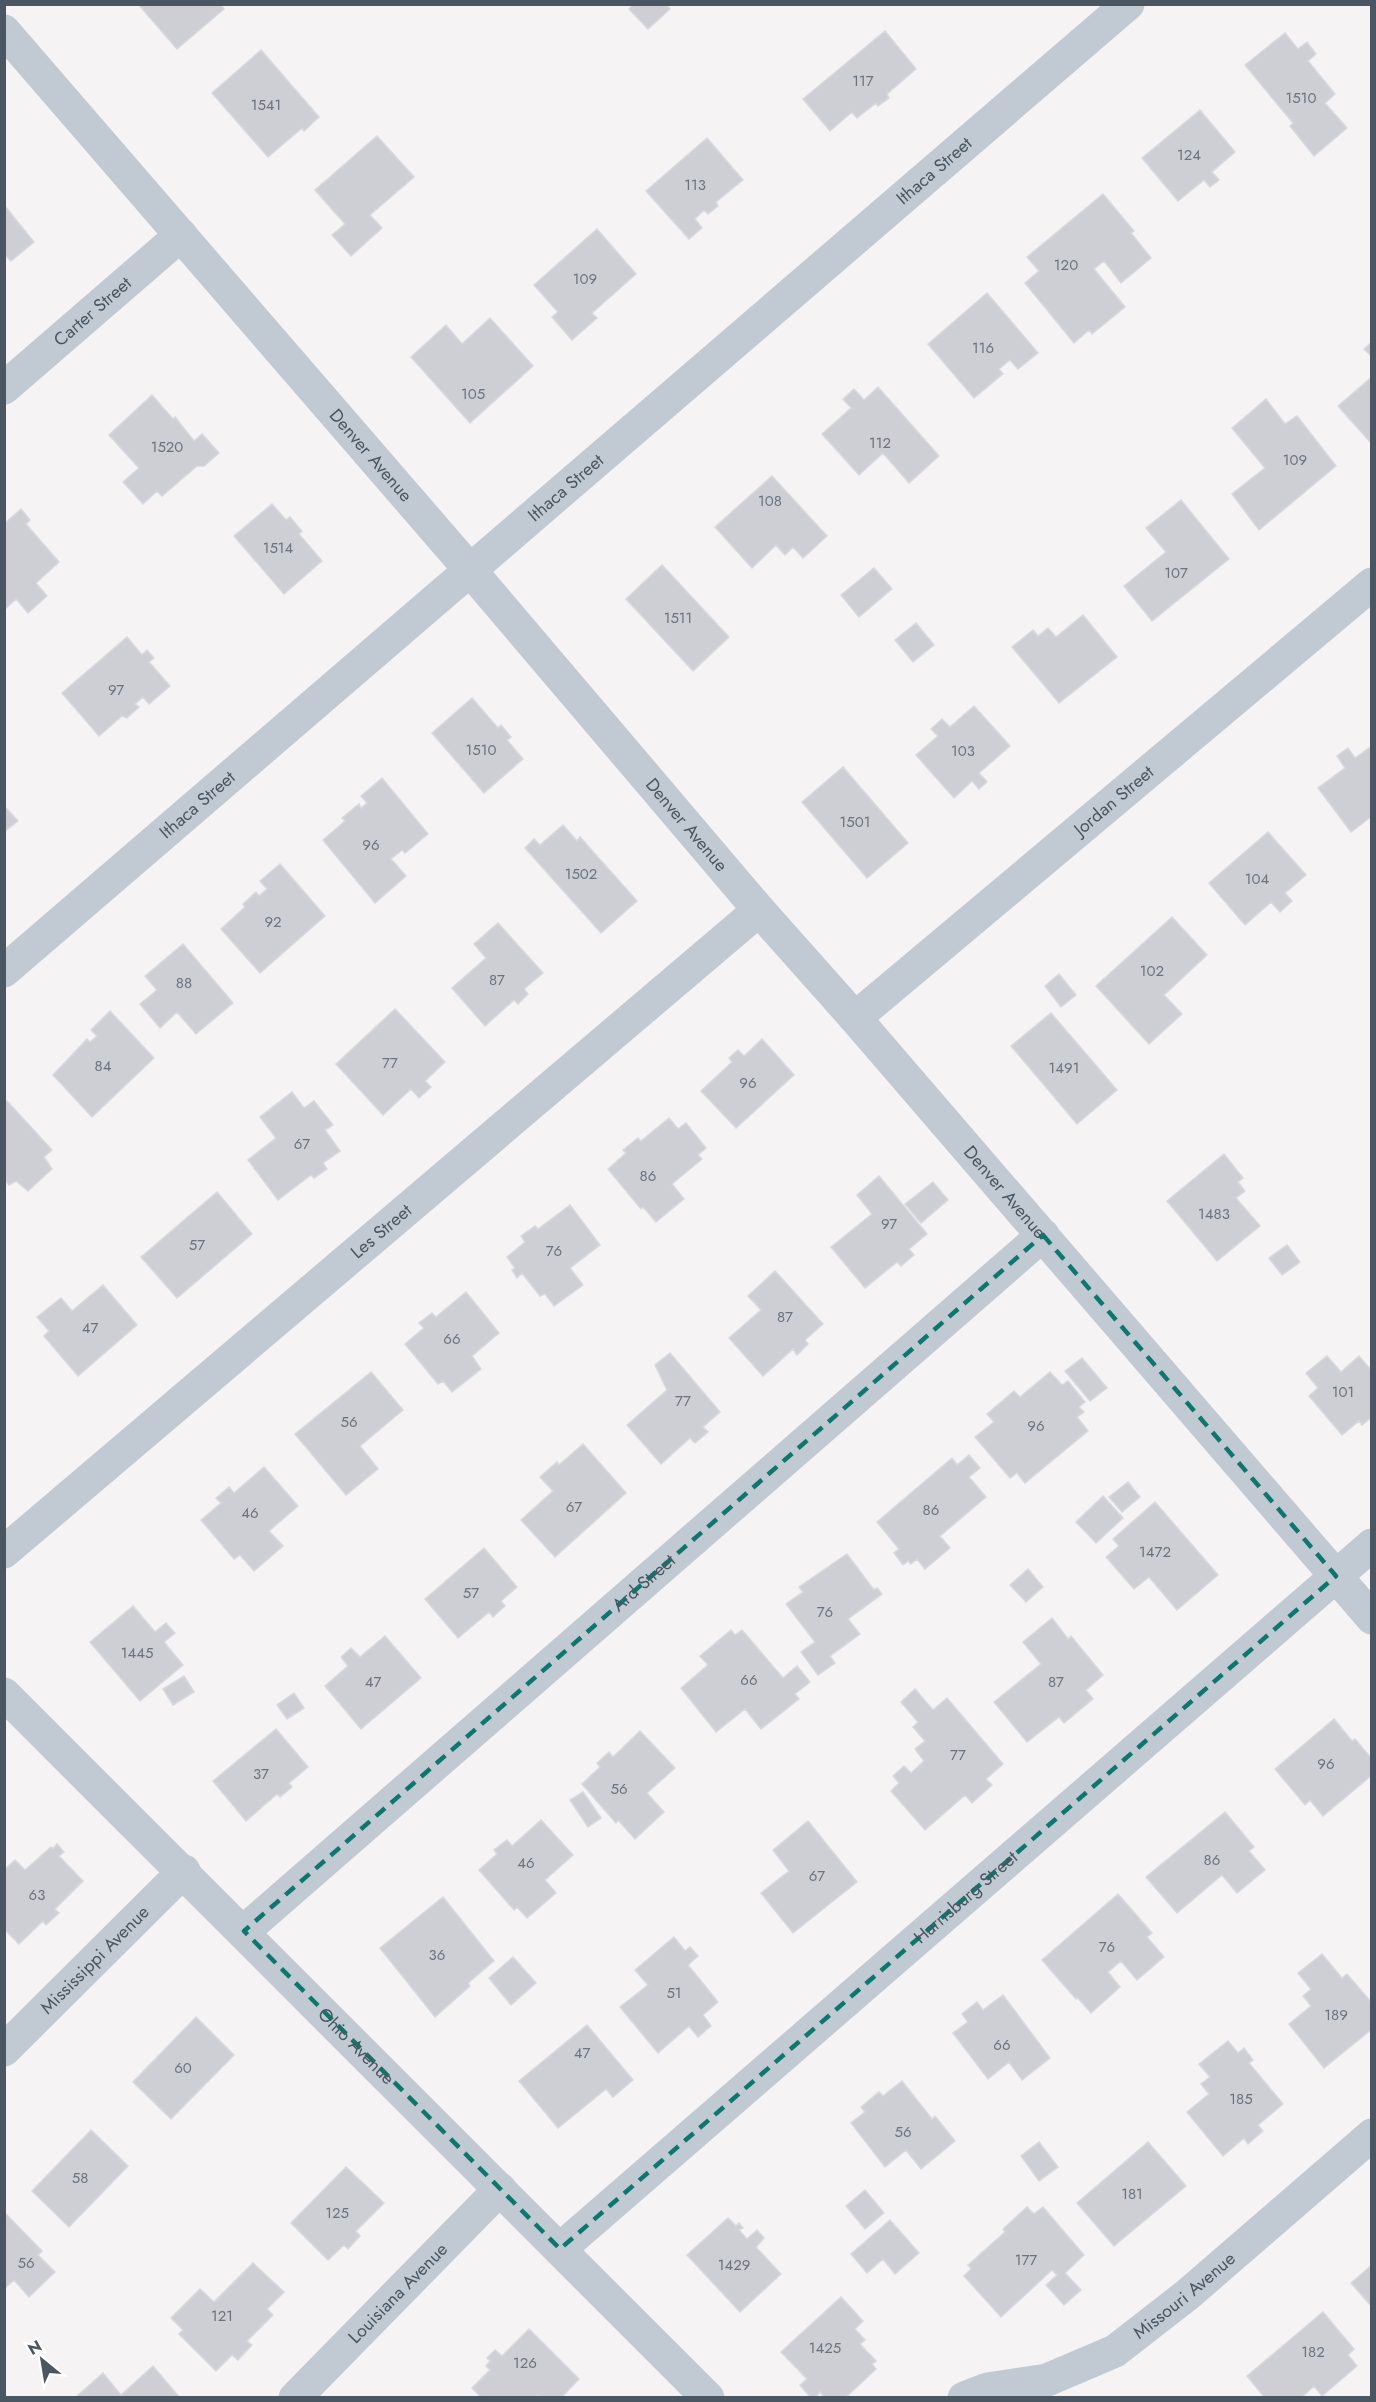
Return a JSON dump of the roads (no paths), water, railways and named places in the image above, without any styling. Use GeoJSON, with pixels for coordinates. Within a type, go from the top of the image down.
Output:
{"type":"FeatureCollection","features":[{"type":"Feature","properties":{"kind":"street","name":"Ithaca Street"},"geometry":{"type":"LineString","coordinates":[[4,971],[1128,4]]}},
{"type":"Feature","properties":{"kind":"street","name":"Denver Avenue"},"geometry":{"type":"LineString","coordinates":[[4,31],[1371,1618]]}},
{"type":"Feature","properties":{"kind":"street","name":"Carter Street"},"geometry":{"type":"LineString","coordinates":[[4,388],[181,236]]}},
{"type":"Feature","properties":{"kind":"street","name":"Jordan Street"},"geometry":{"type":"LineString","coordinates":[[855,1018],[1371,584]]}},
{"type":"Feature","properties":{"kind":"street","name":"Les Street"},"geometry":{"type":"LineString","coordinates":[[4,1552],[759,910]]}},
{"type":"Feature","properties":{"kind":"street","name":"Ard Street"},"geometry":{"type":"LineString","coordinates":[[244,1931],[1043,1235]]}},
{"type":"Feature","properties":{"kind":"street","name":"Harrisburg Street"},"geometry":{"type":"LineString","coordinates":[[560,2249],[1371,1545]]}},
{"type":"Feature","properties":{"kind":"street","name":"Ohio Avenue"},"geometry":{"type":"LineString","coordinates":[[4,1694],[244,1931],[708,2397]]}},
{"type":"Feature","properties":{"kind":"street","name":"Mississippi Avenue"},"geometry":{"type":"LineString","coordinates":[[4,2050],[183,1871]]}},
{"type":"Feature","properties":{"kind":"street","name":"Missouri Avenue"},"geometry":{"type":"LineString","coordinates":[[964,2397],[987,2389],[1047,2380],[1115,2351],[1187,2295],[1371,2135]]}},
{"type":"Feature","properties":{"kind":"street","name":"Louisiana Avenue"},"geometry":{"type":"LineString","coordinates":[[295,2397],[500,2189]]}}]}
